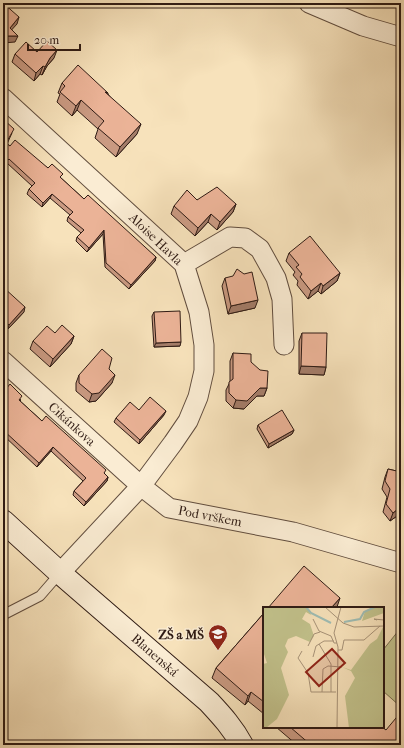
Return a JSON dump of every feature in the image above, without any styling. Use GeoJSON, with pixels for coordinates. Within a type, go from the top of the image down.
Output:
{"type":"FeatureCollection","features":[{"type":"Feature","properties":{"kind":"street"},"geometry":{"type":"LineString","coordinates":[[309,3],[363,26],[401,37]]}},
{"type":"Feature","properties":{"kind":"street","name":"Aloise Havla"},"geometry":{"type":"LineString","coordinates":[[3,98],[184,264],[199,312],[204,344],[204,371],[198,397],[188,420],[174,443],[142,486]]}},
{"type":"Feature","properties":{"kind":"street"},"geometry":{"type":"LineString","coordinates":[[184,264],[230,237],[245,238],[260,249],[276,278],[282,299],[284,345]]}},
{"type":"Feature","properties":{"kind":"street","name":"Cikánkova"},"geometry":{"type":"LineString","coordinates":[[3,361],[142,486]]}},
{"type":"Feature","properties":{"kind":"street"},"geometry":{"type":"LineString","coordinates":[[60,573],[142,486]]}},
{"type":"Feature","properties":{"kind":"street","name":"Pod vrškem"},"geometry":{"type":"LineString","coordinates":[[142,486],[169,508],[293,532],[401,563]]}},
{"type":"Feature","properties":{"kind":"street","name":"Blanenská"},"geometry":{"type":"LineString","coordinates":[[3,521],[60,573],[209,702],[225,718],[242,745]]}},
{"type":"Feature","properties":{"kind":"lane"},"geometry":{"type":"LineString","coordinates":[[3,615],[40,596],[60,573]]}},
{"type":"Feature","properties":{"kind":"green space"},"geometry":{"type":"Polygon","coordinates":[[[399,630],[401,632],[401,707],[384,692],[384,649],[399,630]]]}},
{"type":"Feature","properties":{"kind":"building"},"geometry":{"type":"Polygon","coordinates":[[[3,3],[19,17],[10,28],[18,36],[3,36],[3,3]]]}},
{"type":"Feature","properties":{"kind":"building"},"geometry":{"type":"Polygon","coordinates":[[[47,41],[57,50],[45,67],[43,66],[36,73],[15,54],[26,42],[37,52],[47,41]]]}},
{"type":"Feature","properties":{"kind":"building"},"geometry":{"type":"Polygon","coordinates":[[[78,65],[108,93],[105,92],[141,124],[120,147],[98,128],[104,121],[81,100],[76,106],[60,92],[65,86],[62,83],[78,65]]]}},
{"type":"Feature","properties":{"kind":"building"},"geometry":{"type":"Polygon","coordinates":[[[3,119],[14,129],[6,143],[10,146],[15,140],[48,168],[52,164],[63,174],[60,177],[84,199],[88,195],[156,257],[131,285],[106,263],[104,230],[89,248],[77,237],[84,230],[68,217],[73,212],[52,194],[43,203],[29,189],[35,183],[9,159],[7,161],[3,157],[3,119]]]}},
{"type":"Feature","properties":{"kind":"building"},"geometry":{"type":"Polygon","coordinates":[[[217,187],[236,204],[220,222],[211,214],[198,228],[174,206],[187,190],[197,200],[217,187]]]}},
{"type":"Feature","properties":{"kind":"building"},"geometry":{"type":"Polygon","coordinates":[[[310,236],[340,273],[323,286],[321,283],[311,291],[300,277],[302,274],[296,267],[299,265],[289,253],[310,236]]]}},
{"type":"Feature","properties":{"kind":"building"},"geometry":{"type":"Polygon","coordinates":[[[237,269],[244,274],[252,272],[258,300],[231,306],[225,278],[233,276],[237,269]]]}},
{"type":"Feature","properties":{"kind":"building"},"geometry":{"type":"Polygon","coordinates":[[[3,287],[25,307],[9,325],[3,319],[3,287]]]}},
{"type":"Feature","properties":{"kind":"building"},"geometry":{"type":"Polygon","coordinates":[[[180,311],[181,342],[156,343],[154,312],[180,311]]]}},
{"type":"Feature","properties":{"kind":"building"},"geometry":{"type":"Polygon","coordinates":[[[62,325],[74,336],[53,359],[33,341],[47,326],[55,333],[62,325]]]}},
{"type":"Feature","properties":{"kind":"building"},"geometry":{"type":"Polygon","coordinates":[[[302,333],[327,333],[326,367],[301,366],[302,333]]]}},
{"type":"Feature","properties":{"kind":"building"},"geometry":{"type":"Polygon","coordinates":[[[102,349],[112,358],[109,369],[115,375],[99,393],[92,394],[79,383],[79,375],[102,349]]]}},
{"type":"Feature","properties":{"kind":"building"},"geometry":{"type":"Polygon","coordinates":[[[233,353],[251,354],[251,362],[260,370],[268,371],[267,388],[260,388],[247,401],[236,400],[229,393],[229,382],[233,379],[233,353]]]}},
{"type":"Feature","properties":{"kind":"building"},"geometry":{"type":"Polygon","coordinates":[[[10,384],[22,396],[19,400],[42,421],[46,416],[106,470],[104,473],[108,477],[86,502],[74,491],[86,478],[53,447],[39,463],[3,430],[3,386],[6,389],[10,384]]]}},
{"type":"Feature","properties":{"kind":"building"},"geometry":{"type":"Polygon","coordinates":[[[150,397],[166,411],[140,440],[116,418],[130,402],[139,410],[150,397]]]}},
{"type":"Feature","properties":{"kind":"building"},"geometry":{"type":"Polygon","coordinates":[[[282,410],[294,430],[269,444],[258,425],[282,410]]]}},
{"type":"Feature","properties":{"kind":"building"},"geometry":{"type":"Polygon","coordinates":[[[388,469],[401,472],[401,509],[399,508],[393,513],[386,504],[390,489],[385,481],[388,469]]]}},
{"type":"Feature","properties":{"kind":"building"},"geometry":{"type":"Polygon","coordinates":[[[304,566],[340,598],[332,607],[269,607],[304,566]]]}},
{"type":"Feature","properties":{"kind":"building"},"geometry":{"type":"Polygon","coordinates":[[[263,614],[263,701],[251,692],[248,696],[216,668],[263,614]]]}},
{"type":"Feature","properties":{"kind":"building"},"geometry":{"type":"Polygon","coordinates":[[[401,712],[401,745],[311,745],[291,728],[383,728],[386,730],[401,712]]]}},
{"type":"Feature","properties":{"kind":"place","name":"ZŠ a MŠ"},"geometry":{"type":"Point","coordinates":[218,651]}}]}
